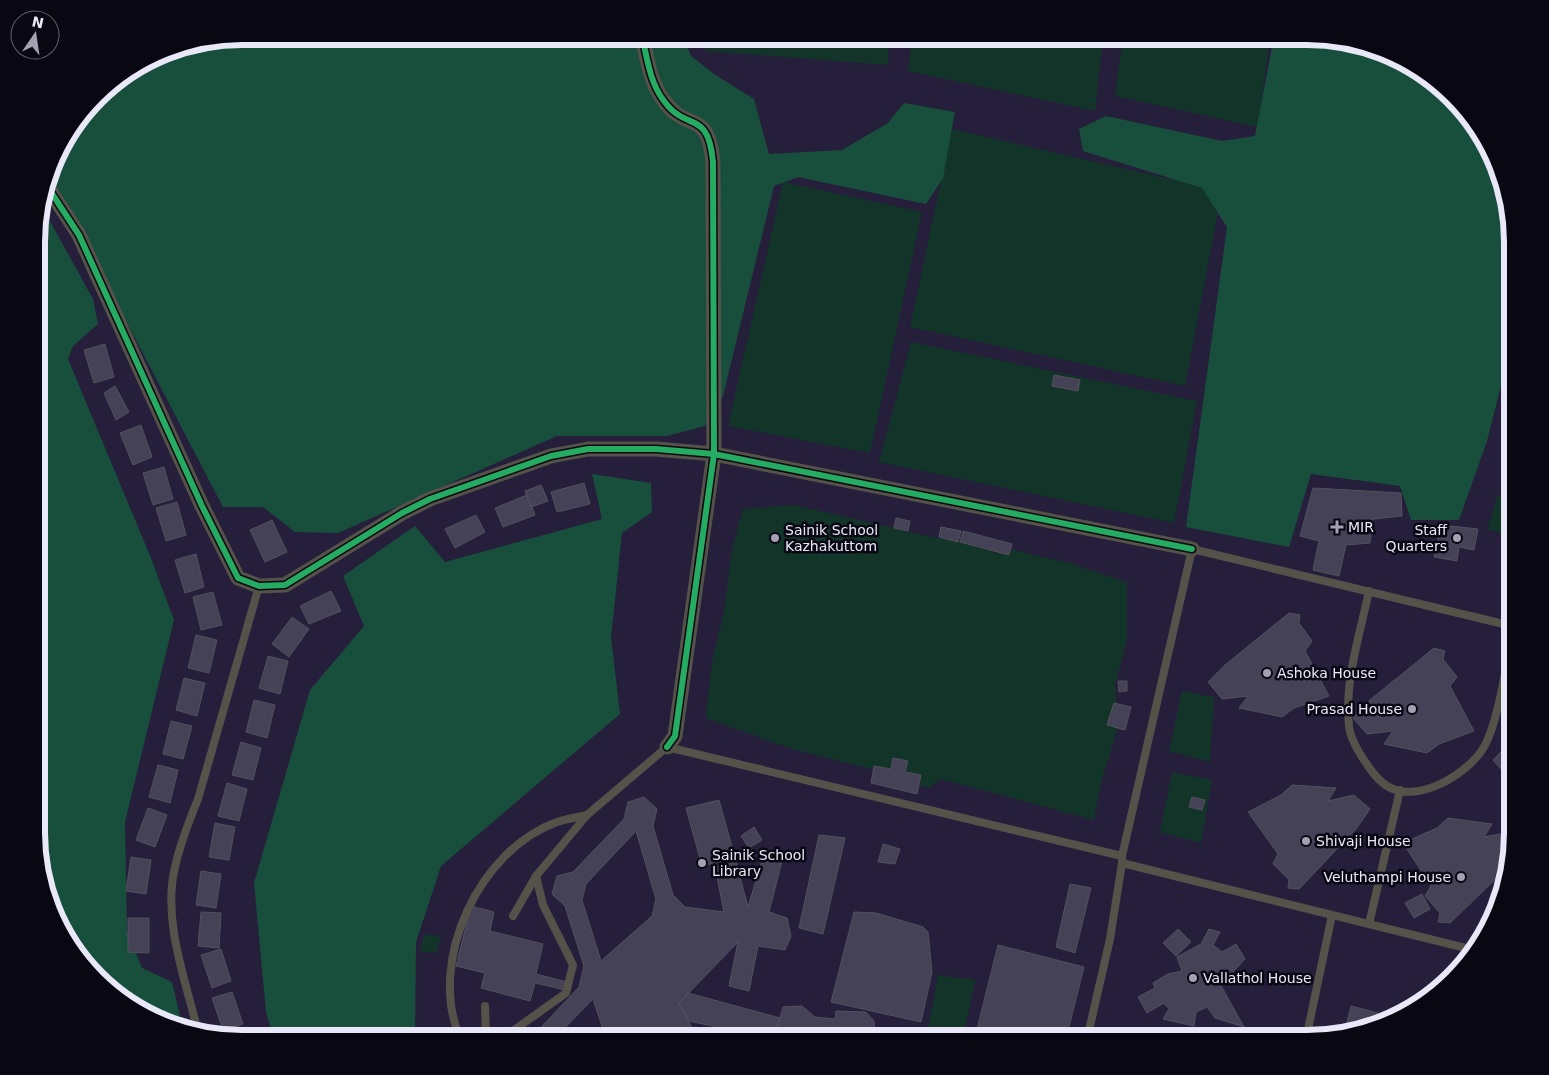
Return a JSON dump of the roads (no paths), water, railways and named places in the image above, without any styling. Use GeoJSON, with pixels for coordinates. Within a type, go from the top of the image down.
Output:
{"type":"FeatureCollection","features":[{"type":"Feature","properties":{"kind":"street"},"geometry":{"type":"LineString","coordinates":[[644,45],[654,86],[665,103],[707,131],[711,142],[714,454],[675,736],[667,747]]}},
{"type":"Feature","properties":{"kind":"street"},"geometry":{"type":"LineString","coordinates":[[52,193],[79,235],[202,506],[238,578],[259,586],[284,585],[402,513],[430,499],[551,456],[588,449],[656,449],[714,454],[1192,549]]}},
{"type":"Feature","properties":{"kind":"lane"},"geometry":{"type":"LineString","coordinates":[[1089,1030],[1110,939],[1122,859],[1192,549],[1504,624]]}},
{"type":"Feature","properties":{"kind":"lane"},"geometry":{"type":"LineString","coordinates":[[196,1024],[174,936],[172,904],[174,869],[186,829],[198,799],[259,586]]}},
{"type":"Feature","properties":{"kind":"lane"},"geometry":{"type":"LineString","coordinates":[[1370,591],[1351,681],[1349,728],[1359,753],[1372,772],[1387,786],[1407,792],[1426,789],[1449,779],[1470,764],[1484,746],[1495,712],[1504,672]]}},
{"type":"Feature","properties":{"kind":"lane"},"geometry":{"type":"LineString","coordinates":[[513,916],[536,876],[587,815],[667,747],[1122,859],[1332,915],[1467,948]]}},
{"type":"Feature","properties":{"kind":"lane"},"geometry":{"type":"LineString","coordinates":[[1369,924],[1400,790]]}},
{"type":"Feature","properties":{"kind":"lane"},"geometry":{"type":"LineString","coordinates":[[458,1030],[452,1001],[450,974],[455,943],[467,908],[484,881],[505,857],[529,837],[556,822],[587,815]]}},
{"type":"Feature","properties":{"kind":"lane"},"geometry":{"type":"LineString","coordinates":[[514,1030],[566,993],[573,964],[544,905],[536,876]]}},
{"type":"Feature","properties":{"kind":"lane"},"geometry":{"type":"LineString","coordinates":[[1308,1030],[1332,915]]}},
{"type":"Feature","properties":{"kind":"lane"},"geometry":{"type":"LineString","coordinates":[[485,1006],[486,1030]]}},
{"type":"Feature","properties":{"kind":"place","name":"MIR"},"geometry":{"type":"Point","coordinates":[1337,527]}},
{"type":"Feature","properties":{"kind":"place","name":"Sainik School Kazhakuttom"},"geometry":{"type":"Point","coordinates":[775,538]}},
{"type":"Feature","properties":{"kind":"place","name":"Staff Quarters"},"geometry":{"type":"Point","coordinates":[1457,538]}},
{"type":"Feature","properties":{"kind":"place","name":"Ashoka House"},"geometry":{"type":"Point","coordinates":[1267,673]}},
{"type":"Feature","properties":{"kind":"place","name":"Prasad House"},"geometry":{"type":"Point","coordinates":[1412,709]}},
{"type":"Feature","properties":{"kind":"place","name":"Shivaji House"},"geometry":{"type":"Point","coordinates":[1306,841]}},
{"type":"Feature","properties":{"kind":"place","name":"Sainik School Library"},"geometry":{"type":"Point","coordinates":[702,863]}},
{"type":"Feature","properties":{"kind":"place","name":"Veluthampi House"},"geometry":{"type":"Point","coordinates":[1461,877]}},
{"type":"Feature","properties":{"kind":"place","name":"Vallathol House"},"geometry":{"type":"Point","coordinates":[1193,978]}}]}
